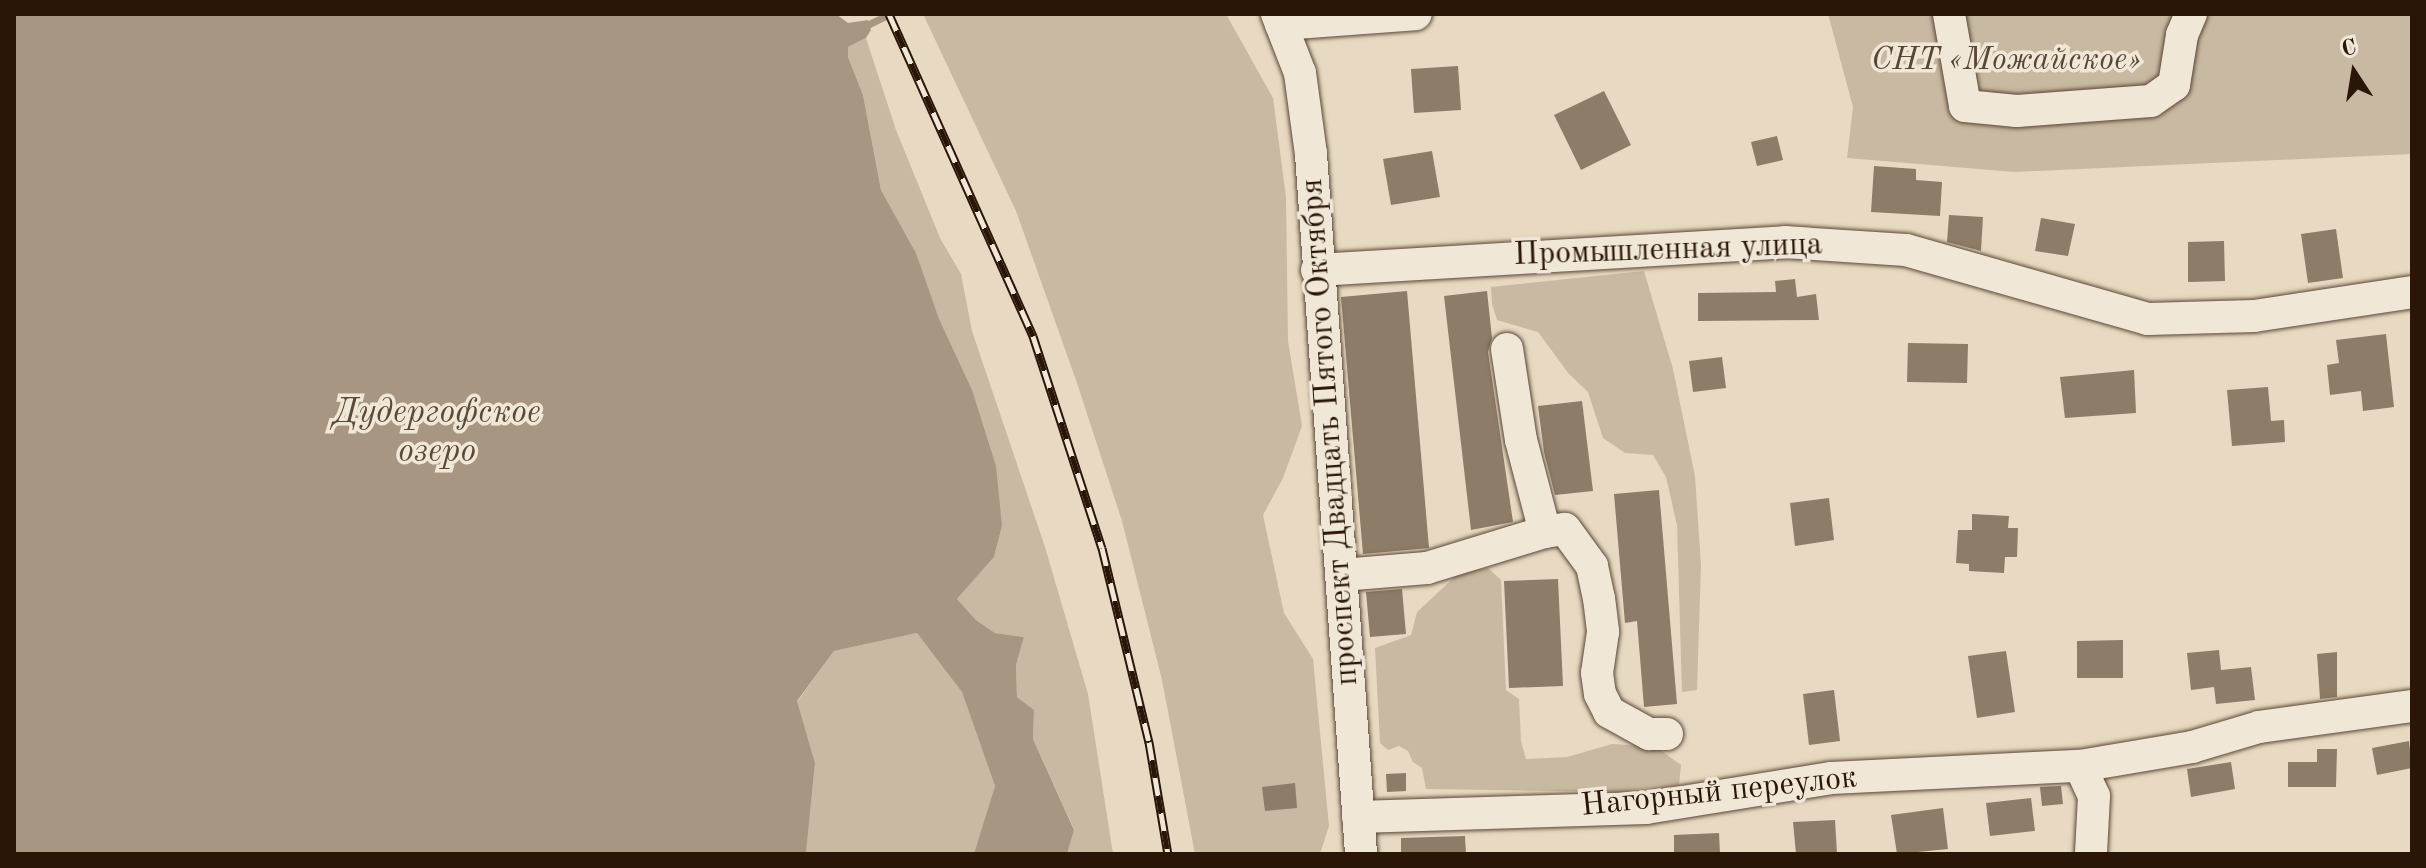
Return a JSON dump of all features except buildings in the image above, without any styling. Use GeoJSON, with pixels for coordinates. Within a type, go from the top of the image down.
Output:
{"type":"FeatureCollection","features":[{"type":"Feature","properties":{"kind":"street"},"geometry":{"type":"LineString","coordinates":[[1279,19],[1416,14]]}},
{"type":"Feature","properties":{"kind":"street"},"geometry":{"type":"LineString","coordinates":[[1949,14],[1965,106],[2017,111],[2151,101],[2174,85],[2182,35],[2196,15]]}},
{"type":"Feature","properties":{"kind":"street","name":"проспект Двадцать Пятого Октября"},"geometry":{"type":"LineString","coordinates":[[1279,19],[1300,73],[1311,154],[1361,854]]}},
{"type":"Feature","properties":{"kind":"street","name":"Промышленная улица"},"geometry":{"type":"LineString","coordinates":[[1317,270],[1785,242],[1906,250],[2148,319],[2254,316],[2412,292]]}},
{"type":"Feature","properties":{"kind":"street"},"geometry":{"type":"LineString","coordinates":[[1507,349],[1521,440],[1545,532]]}},
{"type":"Feature","properties":{"kind":"street"},"geometry":{"type":"LineString","coordinates":[[1342,575],[1427,568],[1545,532],[1565,529],[1592,566],[1603,632],[1598,684],[1609,712],[1649,734],[1667,734]]}},
{"type":"Feature","properties":{"kind":"street","name":"Нагорный переулок"},"geometry":{"type":"LineString","coordinates":[[1358,817],[1646,808],[1831,778],[2080,766],[2192,747],[2259,727],[2412,706]]}},
{"type":"Feature","properties":{"kind":"street"},"geometry":{"type":"LineString","coordinates":[[2080,766],[2094,796],[2091,854]]}},
{"type":"Feature","properties":{"kind":"green space"},"geometry":{"type":"Polygon","coordinates":[[[923,14],[1226,14],[1273,98],[1286,197],[1288,341],[1302,426],[1283,478],[1263,515],[1284,613],[1313,659],[1329,826],[1320,854],[1195,854],[1162,680],[1122,521],[1016,211],[923,14]]]}},
{"type":"Feature","properties":{"kind":"green space","name":"СНТ «Можайское»"},"geometry":{"type":"Polygon","coordinates":[[[1828,14],[2412,14],[2412,154],[2014,172],[1847,158],[1853,107],[1828,14]]]}},
{"type":"Feature","properties":{"kind":"green space"},"geometry":{"type":"Polygon","coordinates":[[[866,38],[896,130],[940,238],[961,274],[972,331],[1045,547],[1088,694],[1113,854],[1067,854],[1074,829],[1033,739],[1034,710],[1017,697],[1016,665],[1024,637],[995,633],[976,620],[957,599],[994,557],[1002,526],[916,253],[881,190],[863,95],[848,57],[848,47],[866,38]]]}},
{"type":"Feature","properties":{"kind":"green space"},"geometry":{"type":"Polygon","coordinates":[[[1644,271],[1673,369],[1695,476],[1701,565],[1697,690],[1682,692],[1677,525],[1666,477],[1653,455],[1625,453],[1603,438],[1588,392],[1569,374],[1538,332],[1497,320],[1492,304],[1491,287],[1644,271]]]}},
{"type":"Feature","properties":{"kind":"green space"},"geometry":{"type":"Polygon","coordinates":[[[1488,568],[1501,580],[1506,690],[1519,699],[1521,741],[1526,759],[1567,757],[1612,744],[1656,747],[1681,765],[1679,786],[1631,792],[1426,789],[1422,768],[1413,762],[1408,751],[1399,746],[1388,750],[1380,743],[1375,648],[1411,635],[1417,612],[1459,573],[1488,568]]]}},
{"type":"Feature","properties":{"kind":"green space"},"geometry":{"type":"Polygon","coordinates":[[[917,633],[962,691],[995,786],[976,852],[806,854],[815,763],[797,702],[834,651],[917,633]]]}},
{"type":"Feature","properties":{"kind":"water","name":"Дудергофское озеро"},"geometry":{"type":"Polygon","coordinates":[[[14,14],[836,14],[848,23],[868,20],[871,30],[866,38],[848,47],[848,57],[863,95],[881,190],[916,253],[939,319],[972,390],[996,466],[1002,526],[994,557],[957,599],[976,620],[995,633],[1024,637],[1016,665],[1017,697],[1034,710],[1033,739],[1074,830],[1067,854],[974,854],[995,786],[962,692],[917,633],[834,651],[797,701],[815,763],[806,854],[14,854],[14,14]]]}},
{"type":"Feature","properties":{"kind":"waterway"},"geometry":{"type":"LineString","coordinates":[[863,27],[890,14]]}},
{"type":"Feature","properties":{"kind":"railway"},"geometry":{"type":"LineString","coordinates":[[889,14],[1033,336],[1102,548],[1149,742],[1168,854]]}}]}
